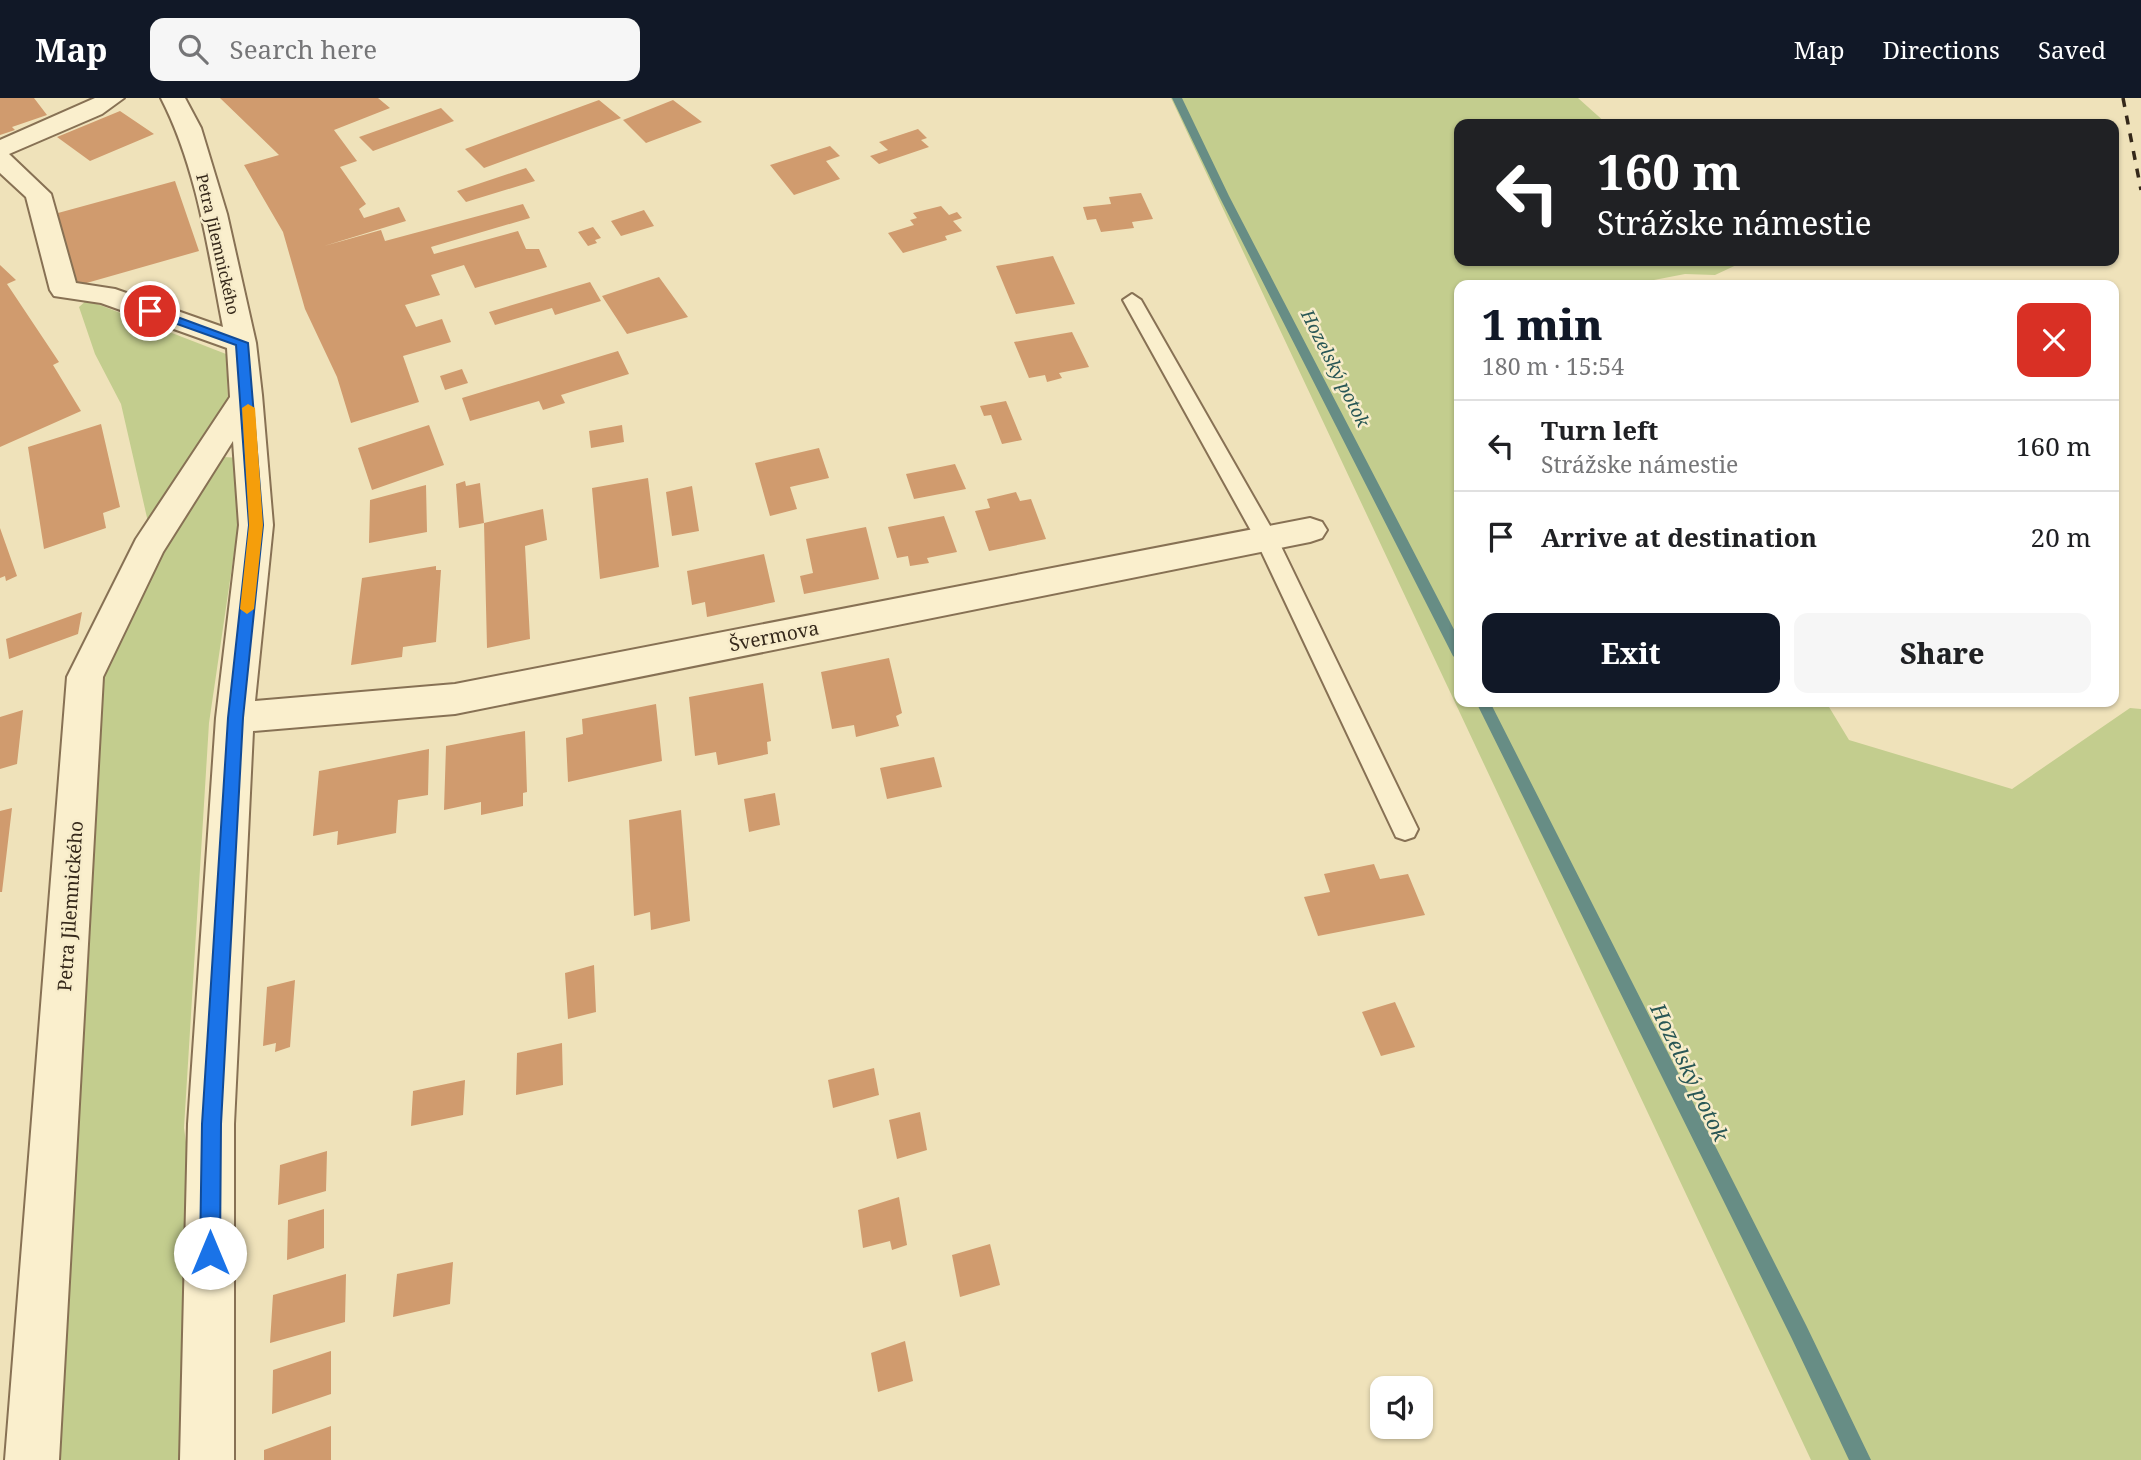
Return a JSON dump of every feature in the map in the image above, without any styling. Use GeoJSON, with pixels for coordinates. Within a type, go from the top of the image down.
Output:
{"type":"FeatureCollection","features":[{"type":"Feature","properties":{"kind":"street"},"geometry":{"type":"LineString","coordinates":[[0,149],[93,109],[112,98]]}},
{"type":"Feature","properties":{"kind":"street","name":"Petra Jilemnického"},"geometry":{"type":"LineString","coordinates":[[173,98],[189,128],[214,214],[242,343],[256,525],[235,718],[211,1124],[207,1460]]}},
{"type":"Feature","properties":{"kind":"street"},"geometry":{"type":"LineString","coordinates":[[0,159],[38,194],[64,290],[105,295],[242,343]]}},
{"type":"Feature","properties":{"kind":"street","name":"Petra Jilemnického"},"geometry":{"type":"LineString","coordinates":[[32,1460],[85,677],[148,548],[247,395]]}},
{"type":"Feature","properties":{"kind":"street","name":"Švermova"},"geometry":{"type":"LineString","coordinates":[[235,718],[455,699],[1310,530]]}},
{"type":"Feature","properties":{"kind":"lane"},"geometry":{"type":"LineString","coordinates":[[1132,300],[1266,538],[1405,829]]}},
{"type":"Feature","properties":{"kind":"green space"},"geometry":{"type":"Polygon","coordinates":[[[1171,98],[1578,98],[1601,119],[1454,119],[1454,266],[1734,266],[1715,275],[1685,274],[1654,280],[1454,280],[1454,700],[1171,98]]]}},
{"type":"Feature","properties":{"kind":"green space"},"geometry":{"type":"Polygon","coordinates":[[[87,300],[226,354],[228,399],[155,517],[148,522],[121,404],[95,354],[79,307],[87,300]]]}},
{"type":"Feature","properties":{"kind":"green space"},"geometry":{"type":"Polygon","coordinates":[[[224,457],[240,458],[238,526],[209,723],[184,1128],[187,1149],[179,1460],[50,1460],[103,672],[142,587],[224,457]]]}},
{"type":"Feature","properties":{"kind":"green space"},"geometry":{"type":"Polygon","coordinates":[[[1457,707],[1829,707],[1849,740],[2012,789],[2130,708],[2141,709],[2141,1460],[1811,1460],[1457,707]]]}},
{"type":"Feature","properties":{"kind":"building"},"geometry":{"type":"Polygon","coordinates":[[[0,98],[34,98],[47,115],[12,127],[15,130],[0,135],[0,98]]]}},
{"type":"Feature","properties":{"kind":"building"},"geometry":{"type":"Polygon","coordinates":[[[220,98],[378,98],[390,108],[334,130],[357,161],[340,167],[366,204],[359,209],[364,218],[399,207],[406,221],[324,246],[381,230],[385,241],[523,204],[530,218],[431,247],[434,254],[518,231],[526,249],[539,249],[547,267],[475,288],[464,265],[431,275],[440,295],[405,305],[416,327],[442,319],[451,342],[403,356],[419,402],[351,423],[337,377],[305,309],[283,232],[244,165],[279,155],[220,98]]]}},
{"type":"Feature","properties":{"kind":"building"},"geometry":{"type":"Polygon","coordinates":[[[599,100],[621,118],[484,168],[465,149],[599,100]]]}},
{"type":"Feature","properties":{"kind":"building"},"geometry":{"type":"Polygon","coordinates":[[[673,100],[702,122],[646,143],[623,120],[673,100]]]}},
{"type":"Feature","properties":{"kind":"building"},"geometry":{"type":"Polygon","coordinates":[[[441,108],[454,121],[373,151],[359,137],[441,108]]]}},
{"type":"Feature","properties":{"kind":"building"},"geometry":{"type":"Polygon","coordinates":[[[120,111],[154,134],[90,161],[57,137],[120,111]]]}},
{"type":"Feature","properties":{"kind":"building"},"geometry":{"type":"Polygon","coordinates":[[[918,129],[927,138],[921,140],[929,147],[879,164],[870,156],[888,150],[879,142],[918,129]]]}},
{"type":"Feature","properties":{"kind":"building"},"geometry":{"type":"Polygon","coordinates":[[[830,146],[840,156],[826,161],[840,179],[794,195],[770,165],[830,146]]]}},
{"type":"Feature","properties":{"kind":"building"},"geometry":{"type":"Polygon","coordinates":[[[526,168],[535,181],[466,202],[457,191],[526,168]]]}},
{"type":"Feature","properties":{"kind":"building"},"geometry":{"type":"Polygon","coordinates":[[[175,181],[199,251],[76,286],[58,213],[175,181]]]}},
{"type":"Feature","properties":{"kind":"building"},"geometry":{"type":"Polygon","coordinates":[[[1141,193],[1153,219],[1132,222],[1134,228],[1101,232],[1096,219],[1087,220],[1083,207],[1111,204],[1109,197],[1141,193]]]}},
{"type":"Feature","properties":{"kind":"building"},"geometry":{"type":"Polygon","coordinates":[[[941,206],[949,215],[957,212],[962,218],[953,221],[962,231],[945,236],[947,240],[903,253],[888,233],[914,225],[910,220],[917,218],[913,213],[941,206]]]}},
{"type":"Feature","properties":{"kind":"building"},"geometry":{"type":"Polygon","coordinates":[[[644,210],[654,226],[621,236],[611,221],[644,210]]]}},
{"type":"Feature","properties":{"kind":"building"},"geometry":{"type":"Polygon","coordinates":[[[593,227],[601,238],[595,240],[597,243],[588,246],[578,232],[593,227]]]}},
{"type":"Feature","properties":{"kind":"building"},"geometry":{"type":"Polygon","coordinates":[[[1053,256],[1075,304],[1016,314],[996,266],[1053,256]]]}},
{"type":"Feature","properties":{"kind":"building"},"geometry":{"type":"Polygon","coordinates":[[[0,265],[16,280],[7,284],[59,362],[53,365],[81,411],[0,447],[0,265]]]}},
{"type":"Feature","properties":{"kind":"building"},"geometry":{"type":"Polygon","coordinates":[[[659,277],[688,317],[627,334],[602,296],[659,277]]]}},
{"type":"Feature","properties":{"kind":"building"},"geometry":{"type":"Polygon","coordinates":[[[590,282],[601,301],[555,315],[552,308],[495,325],[489,312],[590,282]]]}},
{"type":"Feature","properties":{"kind":"building"},"geometry":{"type":"Polygon","coordinates":[[[1072,332],[1089,367],[1059,373],[1062,378],[1047,382],[1045,375],[1029,378],[1014,342],[1072,332]]]}},
{"type":"Feature","properties":{"kind":"building"},"geometry":{"type":"Polygon","coordinates":[[[618,351],[629,374],[561,395],[565,403],[543,410],[539,401],[470,421],[462,398],[618,351]]]}},
{"type":"Feature","properties":{"kind":"building"},"geometry":{"type":"Polygon","coordinates":[[[462,369],[468,383],[445,390],[440,376],[462,369]]]}},
{"type":"Feature","properties":{"kind":"building"},"geometry":{"type":"Polygon","coordinates":[[[1006,401],[1022,440],[1002,444],[991,415],[984,416],[980,406],[1006,401]]]}},
{"type":"Feature","properties":{"kind":"building"},"geometry":{"type":"Polygon","coordinates":[[[101,424],[120,507],[103,513],[106,528],[44,549],[28,447],[101,424]]]}},
{"type":"Feature","properties":{"kind":"building"},"geometry":{"type":"Polygon","coordinates":[[[429,425],[444,465],[372,490],[358,448],[429,425]]]}},
{"type":"Feature","properties":{"kind":"building"},"geometry":{"type":"Polygon","coordinates":[[[622,425],[624,442],[591,448],[589,431],[622,425]]]}},
{"type":"Feature","properties":{"kind":"building"},"geometry":{"type":"Polygon","coordinates":[[[819,448],[829,478],[790,487],[797,509],[770,516],[755,463],[819,448]]]}},
{"type":"Feature","properties":{"kind":"building"},"geometry":{"type":"Polygon","coordinates":[[[955,464],[966,489],[914,499],[906,474],[955,464]]]}},
{"type":"Feature","properties":{"kind":"building"},"geometry":{"type":"Polygon","coordinates":[[[648,478],[659,567],[600,579],[592,488],[648,478]]]}},
{"type":"Feature","properties":{"kind":"building"},"geometry":{"type":"Polygon","coordinates":[[[465,481],[466,486],[480,483],[484,523],[459,528],[456,484],[465,481]]]}},
{"type":"Feature","properties":{"kind":"building"},"geometry":{"type":"Polygon","coordinates":[[[426,485],[427,532],[369,543],[370,500],[426,485]]]}},
{"type":"Feature","properties":{"kind":"building"},"geometry":{"type":"Polygon","coordinates":[[[692,486],[699,531],[672,536],[666,492],[692,486]]]}},
{"type":"Feature","properties":{"kind":"building"},"geometry":{"type":"Polygon","coordinates":[[[1016,492],[1020,501],[1031,499],[1046,539],[989,551],[975,511],[990,508],[987,499],[1016,492]]]}},
{"type":"Feature","properties":{"kind":"building"},"geometry":{"type":"Polygon","coordinates":[[[543,509],[547,540],[525,546],[530,639],[487,648],[484,523],[543,509]]]}},
{"type":"Feature","properties":{"kind":"building"},"geometry":{"type":"Polygon","coordinates":[[[944,516],[957,552],[927,558],[929,563],[910,566],[908,556],[897,558],[888,527],[944,516]]]}},
{"type":"Feature","properties":{"kind":"building"},"geometry":{"type":"Polygon","coordinates":[[[866,527],[879,579],[804,594],[800,576],[813,573],[806,539],[866,527]]]}},
{"type":"Feature","properties":{"kind":"building"},"geometry":{"type":"Polygon","coordinates":[[[0,528],[17,576],[6,581],[5,576],[0,578],[0,528]]]}},
{"type":"Feature","properties":{"kind":"building"},"geometry":{"type":"Polygon","coordinates":[[[764,554],[775,602],[707,617],[705,602],[692,605],[687,571],[764,554]]]}},
{"type":"Feature","properties":{"kind":"building"},"geometry":{"type":"Polygon","coordinates":[[[436,566],[436,570],[441,570],[436,642],[403,647],[402,657],[351,665],[362,578],[436,566]]]}},
{"type":"Feature","properties":{"kind":"building"},"geometry":{"type":"Polygon","coordinates":[[[82,612],[78,634],[9,659],[6,639],[82,612]]]}},
{"type":"Feature","properties":{"kind":"building"},"geometry":{"type":"Polygon","coordinates":[[[889,658],[902,713],[896,716],[899,726],[856,737],[854,725],[832,729],[821,672],[889,658]]]}},
{"type":"Feature","properties":{"kind":"building"},"geometry":{"type":"Polygon","coordinates":[[[763,683],[771,741],[767,742],[768,754],[718,765],[716,752],[695,756],[689,697],[763,683]]]}},
{"type":"Feature","properties":{"kind":"building"},"geometry":{"type":"Polygon","coordinates":[[[656,704],[662,761],[568,782],[566,738],[583,734],[582,719],[656,704]]]}},
{"type":"Feature","properties":{"kind":"building"},"geometry":{"type":"Polygon","coordinates":[[[23,710],[17,764],[0,769],[0,717],[23,710]]]}},
{"type":"Feature","properties":{"kind":"building"},"geometry":{"type":"Polygon","coordinates":[[[525,731],[527,792],[523,793],[523,806],[481,815],[481,802],[444,810],[446,746],[525,731]]]}},
{"type":"Feature","properties":{"kind":"building"},"geometry":{"type":"Polygon","coordinates":[[[429,749],[428,795],[398,800],[396,833],[337,845],[338,831],[313,836],[319,771],[429,749]]]}},
{"type":"Feature","properties":{"kind":"building"},"geometry":{"type":"Polygon","coordinates":[[[934,757],[942,787],[887,799],[880,768],[934,757]]]}},
{"type":"Feature","properties":{"kind":"building"},"geometry":{"type":"Polygon","coordinates":[[[775,793],[780,825],[749,832],[744,799],[775,793]]]}},
{"type":"Feature","properties":{"kind":"building"},"geometry":{"type":"Polygon","coordinates":[[[12,808],[2,892],[0,892],[0,811],[12,808]]]}},
{"type":"Feature","properties":{"kind":"building"},"geometry":{"type":"Polygon","coordinates":[[[681,810],[690,921],[651,930],[650,912],[634,916],[629,820],[681,810]]]}},
{"type":"Feature","properties":{"kind":"building"},"geometry":{"type":"Polygon","coordinates":[[[1374,864],[1380,879],[1408,874],[1425,915],[1318,936],[1304,897],[1330,892],[1324,874],[1374,864]]]}},
{"type":"Feature","properties":{"kind":"building"},"geometry":{"type":"Polygon","coordinates":[[[594,965],[596,1012],[568,1019],[565,973],[594,965]]]}},
{"type":"Feature","properties":{"kind":"building"},"geometry":{"type":"Polygon","coordinates":[[[295,980],[290,1047],[275,1052],[276,1043],[263,1046],[267,987],[295,980]]]}},
{"type":"Feature","properties":{"kind":"building"},"geometry":{"type":"Polygon","coordinates":[[[1395,1002],[1415,1047],[1381,1056],[1362,1012],[1395,1002]]]}},
{"type":"Feature","properties":{"kind":"building"},"geometry":{"type":"Polygon","coordinates":[[[562,1043],[563,1085],[516,1095],[517,1053],[562,1043]]]}},
{"type":"Feature","properties":{"kind":"building"},"geometry":{"type":"Polygon","coordinates":[[[874,1068],[879,1095],[833,1108],[828,1080],[874,1068]]]}},
{"type":"Feature","properties":{"kind":"building"},"geometry":{"type":"Polygon","coordinates":[[[465,1080],[463,1115],[411,1126],[413,1091],[465,1080]]]}},
{"type":"Feature","properties":{"kind":"building"},"geometry":{"type":"Polygon","coordinates":[[[920,1112],[927,1150],[897,1159],[889,1120],[920,1112]]]}},
{"type":"Feature","properties":{"kind":"building"},"geometry":{"type":"Polygon","coordinates":[[[327,1151],[326,1191],[278,1205],[280,1165],[327,1151]]]}},
{"type":"Feature","properties":{"kind":"building"},"geometry":{"type":"Polygon","coordinates":[[[899,1197],[907,1245],[892,1250],[890,1241],[863,1248],[858,1210],[899,1197]]]}},
{"type":"Feature","properties":{"kind":"building"},"geometry":{"type":"Polygon","coordinates":[[[324,1209],[324,1248],[287,1260],[288,1220],[324,1209]]]}},
{"type":"Feature","properties":{"kind":"building"},"geometry":{"type":"Polygon","coordinates":[[[990,1244],[1000,1285],[960,1297],[952,1255],[990,1244]]]}},
{"type":"Feature","properties":{"kind":"building"},"geometry":{"type":"Polygon","coordinates":[[[453,1262],[450,1304],[393,1317],[397,1274],[453,1262]]]}},
{"type":"Feature","properties":{"kind":"building"},"geometry":{"type":"Polygon","coordinates":[[[346,1274],[345,1322],[270,1343],[273,1295],[346,1274]]]}},
{"type":"Feature","properties":{"kind":"building"},"geometry":{"type":"Polygon","coordinates":[[[905,1341],[913,1381],[878,1392],[871,1353],[905,1341]]]}},
{"type":"Feature","properties":{"kind":"building"},"geometry":{"type":"Polygon","coordinates":[[[331,1351],[331,1394],[272,1414],[273,1370],[331,1351]]]}},
{"type":"Feature","properties":{"kind":"building"},"geometry":{"type":"Polygon","coordinates":[[[331,1426],[331,1460],[264,1460],[264,1450],[331,1426]]]}},
{"type":"Feature","properties":{"kind":"waterway","name":"Hozelský potok"},"geometry":{"type":"LineString","coordinates":[[1177,98],[1224,196],[1454,644]]}},
{"type":"Feature","properties":{"kind":"waterway","name":"Hozelský potok"},"geometry":{"type":"LineString","coordinates":[[1486,707],[1799,1332],[1860,1460]]}},
{"type":"Feature","properties":{"kind":"railway"},"geometry":{"type":"LineString","coordinates":[[2123,98],[2141,190]]}},
{"type":"Feature","properties":{"kind":"slow traffic"},"geometry":{"type":"LineString","coordinates":[[247,609],[256,525],[248,408]]}},
{"type":"Feature","properties":{"kind":"route"},"geometry":{"type":"LineString","coordinates":[[150,311],[242,343],[256,525],[235,718],[211,1124],[210,1253]]}}]}
